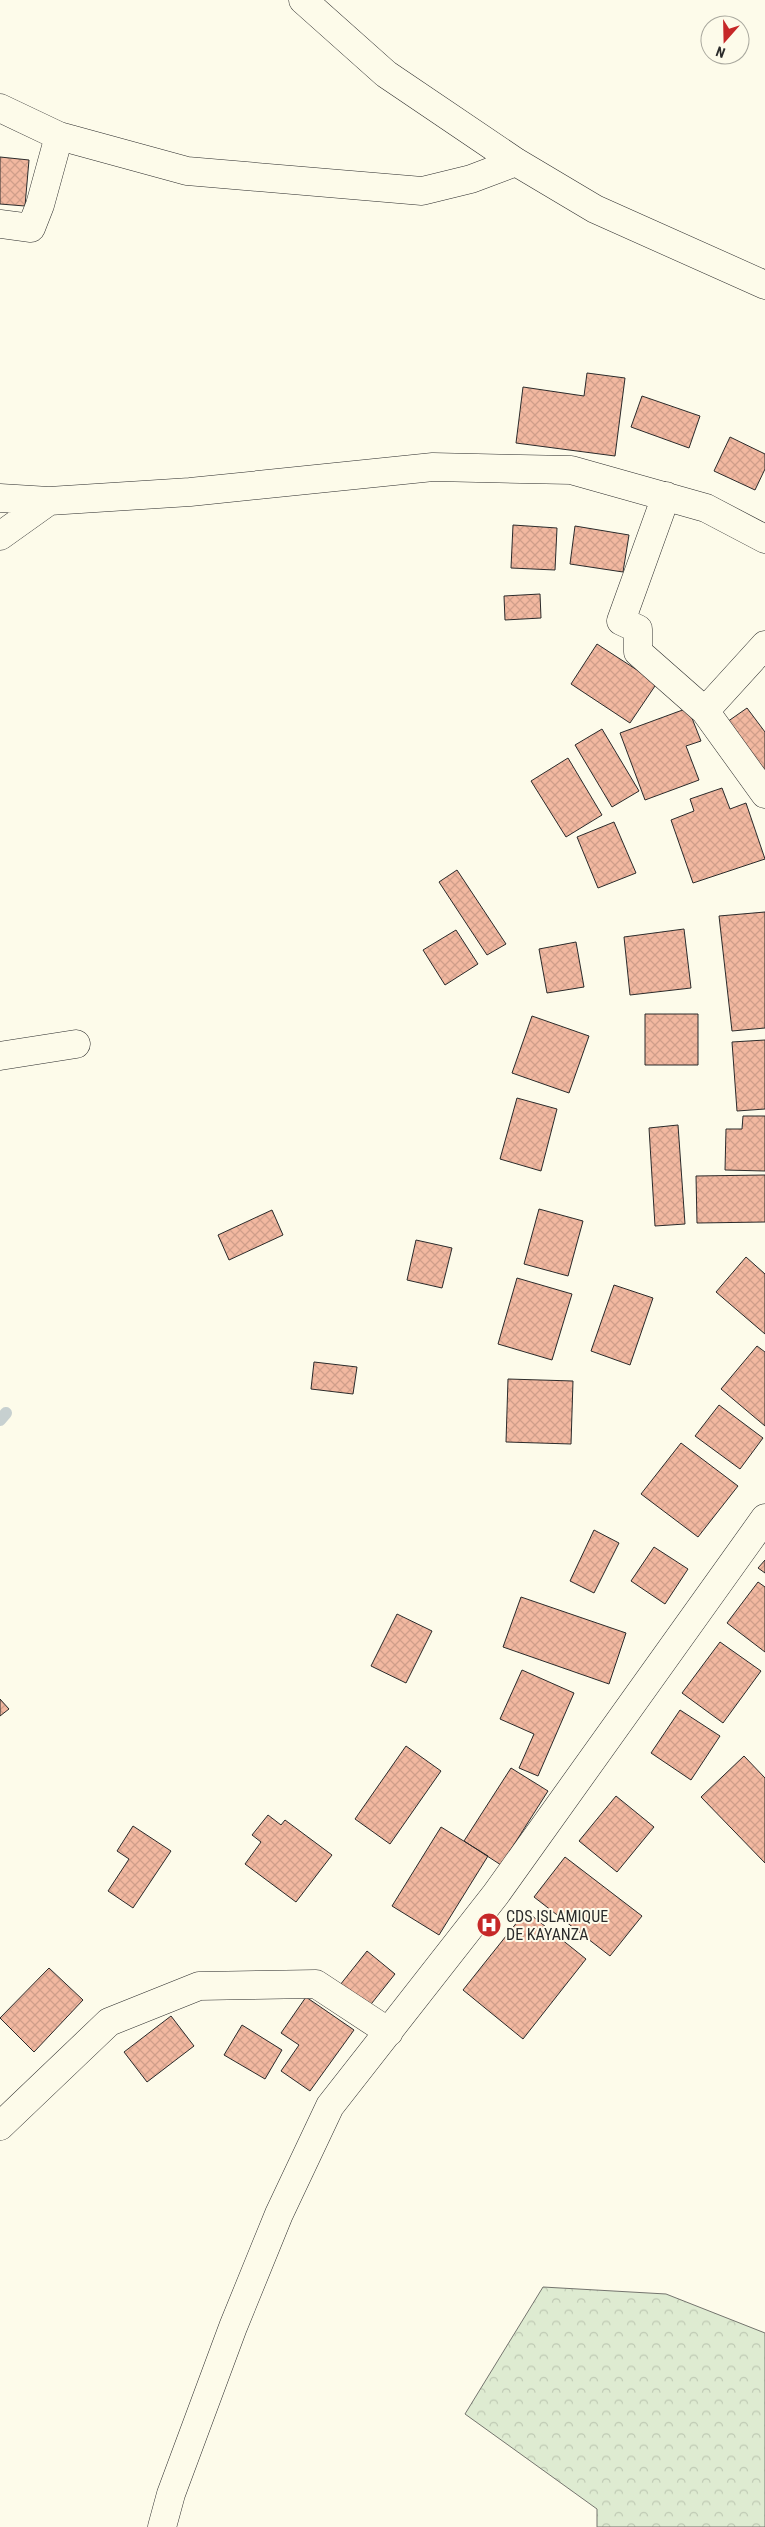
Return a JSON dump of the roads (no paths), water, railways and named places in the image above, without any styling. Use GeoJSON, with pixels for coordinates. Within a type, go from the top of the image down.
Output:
{"type":"FeatureCollection","features":[{"type":"Feature","properties":{"kind":"street"},"geometry":{"type":"LineString","coordinates":[[303,0],[386,74],[516,162],[595,209],[765,285]]}},
{"type":"Feature","properties":{"kind":"street"},"geometry":{"type":"LineString","coordinates":[[0,108],[59,136],[187,171],[422,190],[472,179],[516,162]]}},
{"type":"Feature","properties":{"kind":"street"},"geometry":{"type":"LineString","coordinates":[[0,224],[31,228],[40,205],[59,136]]}},
{"type":"Feature","properties":{"kind":"street"},"geometry":{"type":"LineString","coordinates":[[0,498],[49,501],[190,492],[432,467],[571,470],[706,508],[765,539]]}},
{"type":"Feature","properties":{"kind":"street"},"geometry":{"type":"LineString","coordinates":[[666,496],[621,621],[638,630],[638,652],[705,711],[765,794]]}},
{"type":"Feature","properties":{"kind":"street"},"geometry":{"type":"LineString","coordinates":[[0,536],[49,501]]}},
{"type":"Feature","properties":{"kind":"street"},"geometry":{"type":"LineString","coordinates":[[705,711],[765,645]]}},
{"type":"Feature","properties":{"kind":"street"},"geometry":{"type":"LineString","coordinates":[[0,1056],[76,1044]]}},
{"type":"Feature","properties":{"kind":"street"},"geometry":{"type":"LineString","coordinates":[[162,2527],[171,2494],[229,2336],[279,2214],[330,2106],[496,1894],[765,1518]]}},
{"type":"Feature","properties":{"kind":"street"},"geometry":{"type":"LineString","coordinates":[[0,2126],[109,2022],[198,1986],[316,1984],[388,2032]]}},
{"type":"Feature","properties":{"kind":"waterway"},"geometry":{"type":"LineString","coordinates":[[0,1420],[6,1413]]}},
{"type":"Feature","properties":{"kind":"place","name":"CDS ISLAMIQUE DE KAYANZA"},"geometry":{"type":"Point","coordinates":[489,1925]}}]}
